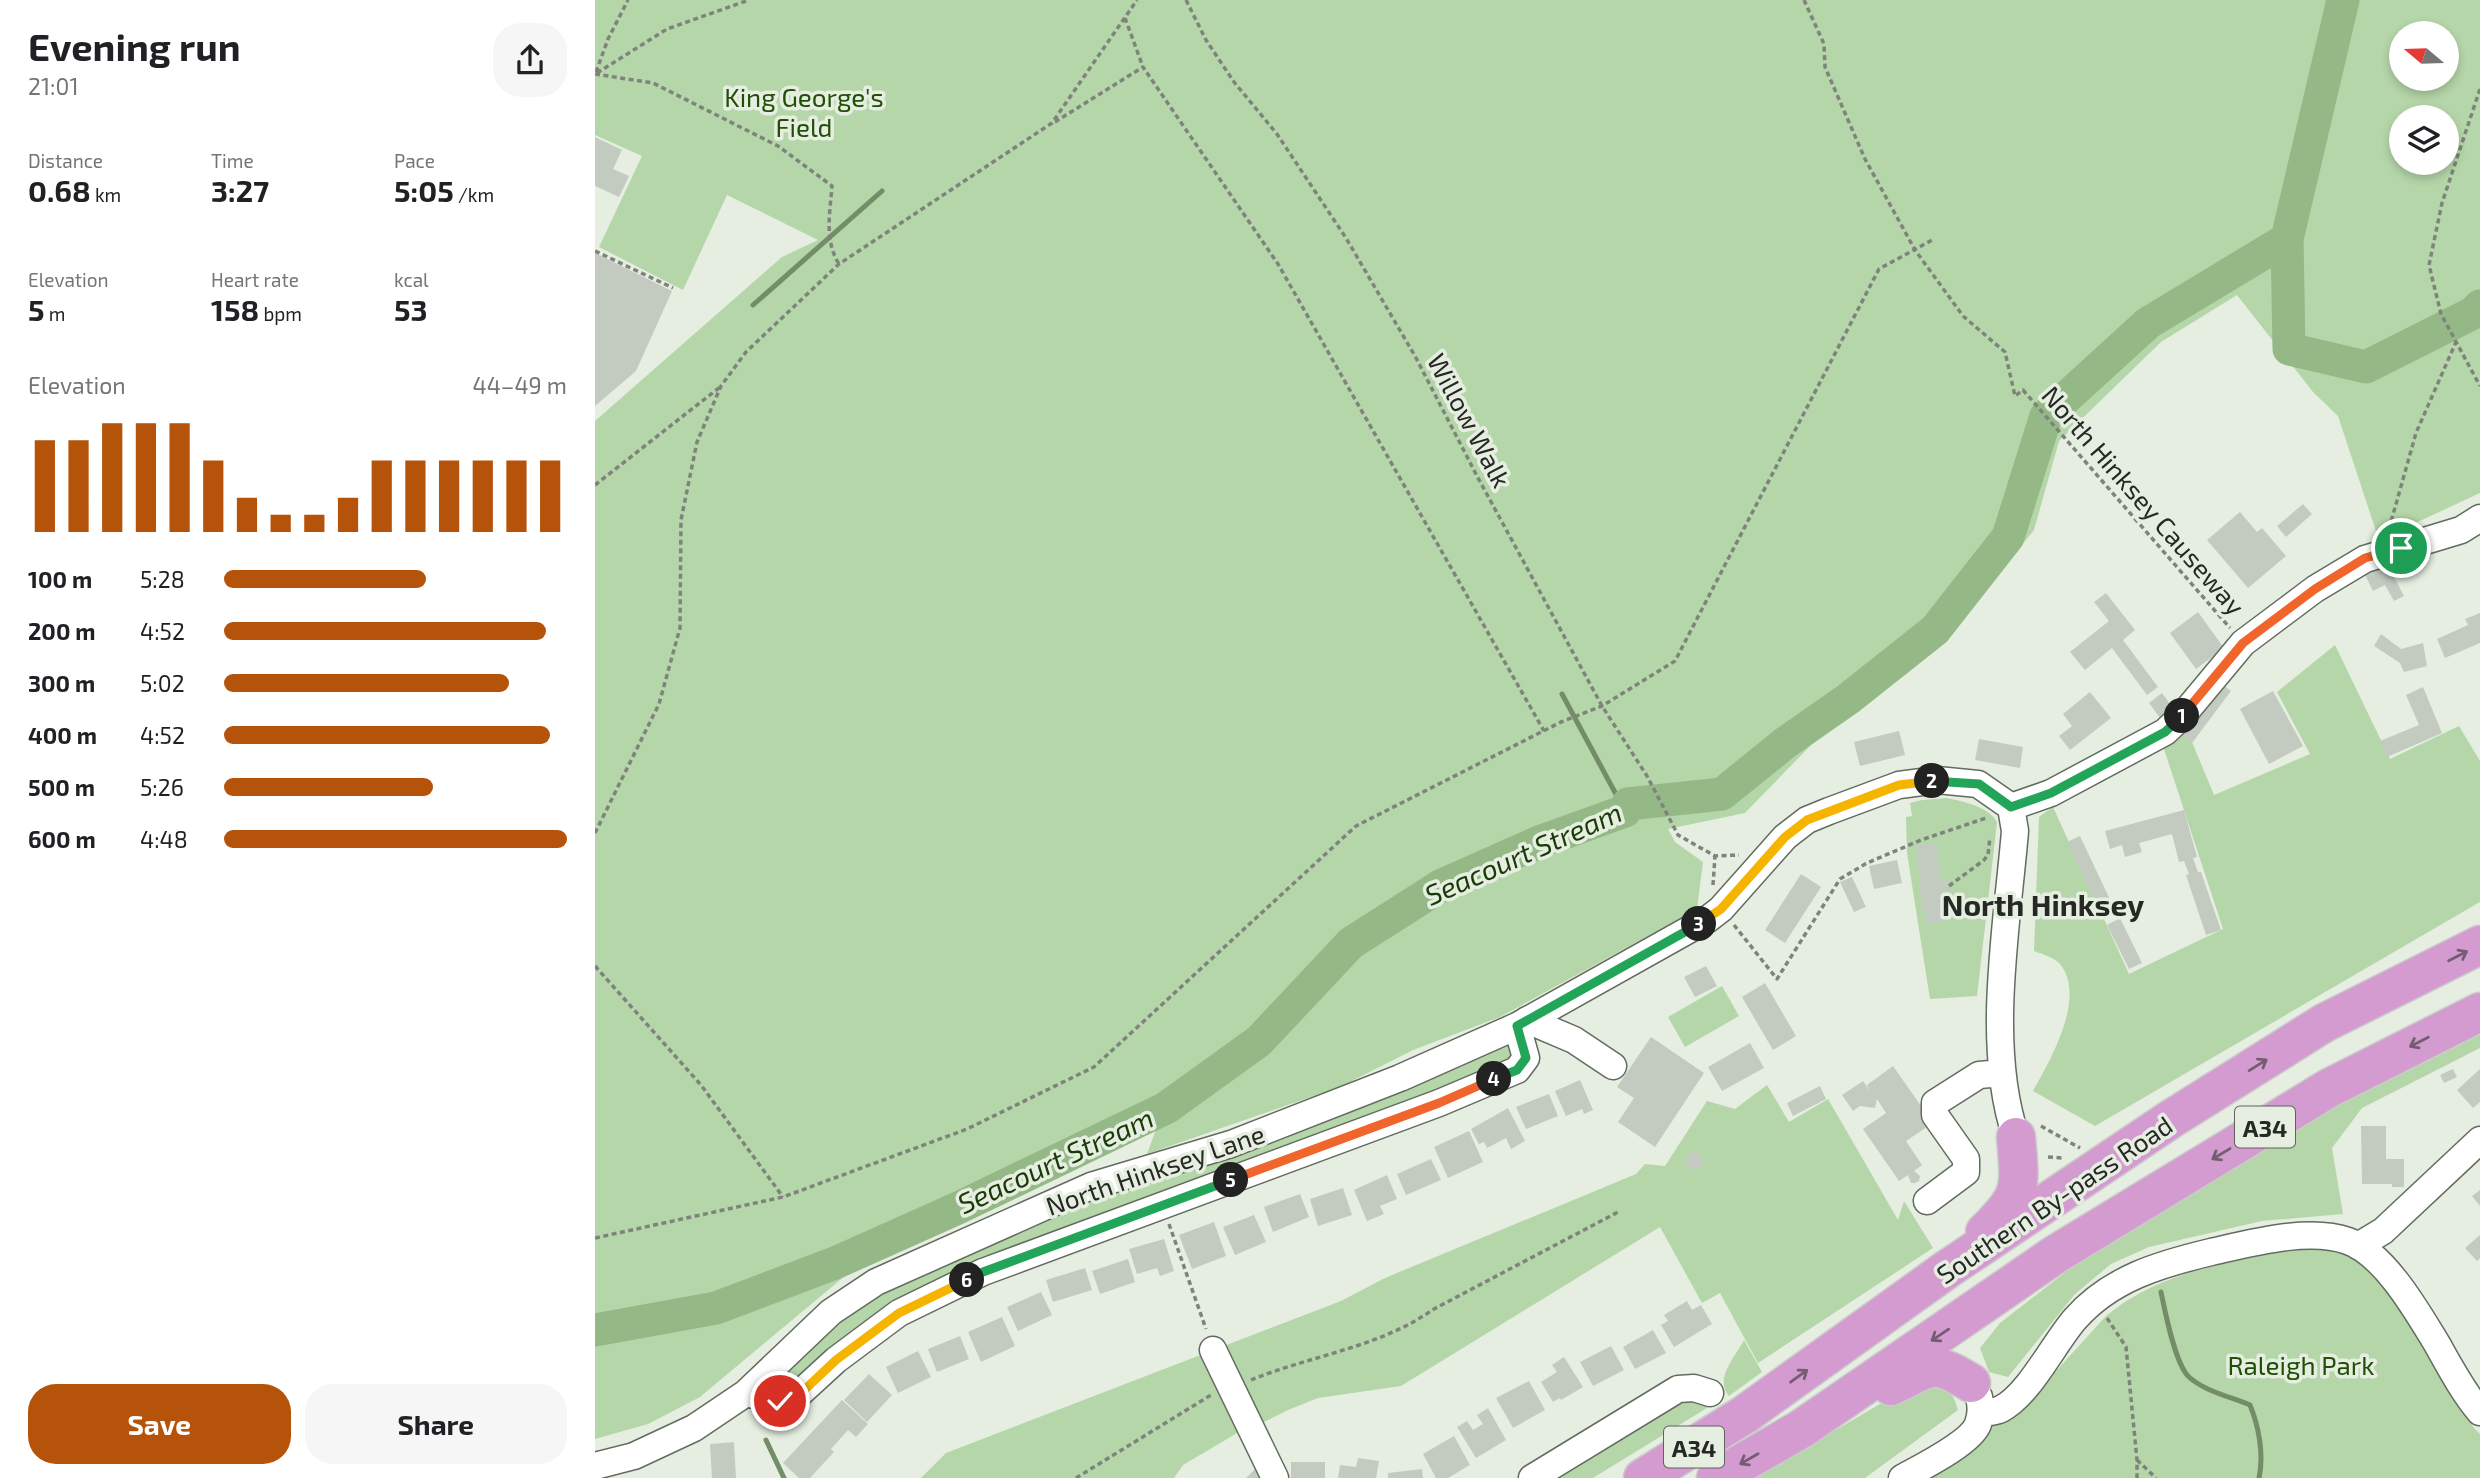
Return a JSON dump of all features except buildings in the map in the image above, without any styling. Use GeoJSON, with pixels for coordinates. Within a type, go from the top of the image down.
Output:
{"type":"FeatureCollection","features":[{"type":"Feature","properties":{"kind":"highway","name":"Southern By-pass Road"},"geometry":{"type":"LineString","coordinates":[[1643,1478],[1744,1415],[1946,1270],[2138,1141],[2324,1023],[2480,945]]}},
{"type":"Feature","properties":{"kind":"highway","name":"Southern By-pass Road"},"geometry":{"type":"LineString","coordinates":[[1716,1478],[1801,1429],[2056,1254],[2329,1088],[2480,1012]]}},
{"type":"Feature","properties":{"kind":"highway"},"geometry":{"type":"LineString","coordinates":[[2024,1128],[2032,1160],[2042,1170],[2059,1173],[2138,1141]]}},
{"type":"Feature","properties":{"kind":"highway"},"geometry":{"type":"LineString","coordinates":[[1946,1270],[2011,1205],[2020,1185],[2024,1128]]}},
{"type":"Feature","properties":{"kind":"highway"},"geometry":{"type":"LineString","coordinates":[[1976,1398],[1966,1361],[1973,1338],[1990,1314],[2056,1254]]}},
{"type":"Feature","properties":{"kind":"highway"},"geometry":{"type":"LineString","coordinates":[[1801,1429],[1932,1366],[1949,1370],[1976,1398]]}},
{"type":"Feature","properties":{"kind":"street"},"geometry":{"type":"LineString","coordinates":[[2024,1128],[2003,1090],[2001,995],[2015,831],[2002,811],[2051,793],[2165,732],[2183,715],[2243,643],[2315,589],[2365,558],[2461,530],[2480,518]]}},
{"type":"Feature","properties":{"kind":"street","name":"North Hinksey Lane"},"geometry":{"type":"LineString","coordinates":[[595,1466],[634,1455],[694,1428],[745,1393],[831,1312],[876,1282],[1091,1186],[1231,1144],[1400,1078],[1522,1023],[1708,919],[1721,909],[1785,837],[1807,820],[1899,785],[1937,780],[1979,784],[2002,811]]}},
{"type":"Feature","properties":{"kind":"street"},"geometry":{"type":"LineString","coordinates":[[1522,1023],[1574,1040],[1613,1066]]}},
{"type":"Feature","properties":{"kind":"street","name":"North Hinksey Lane"},"geometry":{"type":"LineString","coordinates":[[745,1393],[780,1401],[800,1394],[836,1360],[899,1313],[983,1272],[1439,1103],[1517,1070],[1526,1058],[1522,1023]]}},
{"type":"Feature","properties":{"kind":"street"},"geometry":{"type":"LineString","coordinates":[[1927,1201],[1966,1172],[1966,1159],[1935,1115],[1935,1103],[1979,1075],[2002,1073]]}},
{"type":"Feature","properties":{"kind":"street"},"geometry":{"type":"LineString","coordinates":[[2358,1246],[2383,1231],[2480,1140]]}},
{"type":"Feature","properties":{"kind":"street"},"geometry":{"type":"LineString","coordinates":[[1902,1478],[1965,1439],[1978,1427],[1976,1398],[2001,1409],[2019,1395],[2075,1319],[2112,1287],[2168,1263],[2273,1239],[2314,1236],[2347,1241],[2358,1246],[2381,1265],[2400,1286],[2480,1412]]}},
{"type":"Feature","properties":{"kind":"street"},"geometry":{"type":"LineString","coordinates":[[1213,1350],[1275,1478]]}},
{"type":"Feature","properties":{"kind":"street"},"geometry":{"type":"LineString","coordinates":[[1532,1478],[1678,1389],[1694,1388],[1710,1393]]}},
{"type":"Feature","properties":{"kind":"path"},"geometry":{"type":"LineString","coordinates":[[595,74],[608,39],[628,0]]}},
{"type":"Feature","properties":{"kind":"path"},"geometry":{"type":"LineString","coordinates":[[595,74],[667,29],[749,0]]}},
{"type":"Feature","properties":{"kind":"path"},"geometry":{"type":"LineString","coordinates":[[1052,123],[1137,0]]}},
{"type":"Feature","properties":{"kind":"path","name":"Willow Walk"},"geometry":{"type":"LineString","coordinates":[[1186,0],[1206,40],[1234,82],[1277,134],[1346,238],[1415,356],[1602,705],[1647,776],[1678,835],[1715,856]]}},
{"type":"Feature","properties":{"kind":"path"},"geometry":{"type":"LineString","coordinates":[[1804,0],[1824,44],[1825,67],[1865,159],[1915,250]]}},
{"type":"Feature","properties":{"kind":"path"},"geometry":{"type":"LineString","coordinates":[[1125,18],[1143,67],[1278,264],[1544,731]]}},
{"type":"Feature","properties":{"kind":"path"},"geometry":{"type":"LineString","coordinates":[[595,833],[659,704],[680,628],[681,520],[697,442],[721,386],[746,352],[839,264],[1052,123],[1143,67]]}},
{"type":"Feature","properties":{"kind":"path"},"geometry":{"type":"LineString","coordinates":[[595,74],[653,83],[778,146],[832,186],[828,234],[831,251],[839,264]]}},
{"type":"Feature","properties":{"kind":"path"},"geometry":{"type":"LineString","coordinates":[[2480,89],[2442,203],[2429,265],[2443,318],[2480,386]]}},
{"type":"Feature","properties":{"kind":"path"},"geometry":{"type":"LineString","coordinates":[[595,1238],[783,1197],[967,1129],[1094,1067],[1356,826],[1544,731],[1602,705],[1675,661],[1879,268],[1934,239]]}},
{"type":"Feature","properties":{"kind":"path","name":"North Hinksey Causeway"},"geometry":{"type":"LineString","coordinates":[[1915,250],[1963,316],[2005,352],[2015,396],[2023,390],[2243,643]]}},
{"type":"Feature","properties":{"kind":"path"},"geometry":{"type":"LineString","coordinates":[[595,251],[673,288]]}},
{"type":"Feature","properties":{"kind":"path"},"geometry":{"type":"LineString","coordinates":[[2388,552],[2390,521],[2416,433],[2456,340]]}},
{"type":"Feature","properties":{"kind":"path"},"geometry":{"type":"LineString","coordinates":[[595,485],[721,386]]}},
{"type":"Feature","properties":{"kind":"path"},"geometry":{"type":"LineString","coordinates":[[1949,886],[1988,855],[2002,811]]}},
{"type":"Feature","properties":{"kind":"path"},"geometry":{"type":"LineString","coordinates":[[1721,909],[1777,979],[1840,879],[1867,863],[1921,840],[2002,811]]}},
{"type":"Feature","properties":{"kind":"path"},"geometry":{"type":"LineString","coordinates":[[595,966],[701,1085],[783,1197]]}},
{"type":"Feature","properties":{"kind":"path"},"geometry":{"type":"LineString","coordinates":[[2024,1128],[2082,1149]]}},
{"type":"Feature","properties":{"kind":"path"},"geometry":{"type":"LineString","coordinates":[[1162,1206],[1213,1350]]}},
{"type":"Feature","properties":{"kind":"path"},"geometry":{"type":"LineString","coordinates":[[1076,1478],[1219,1390],[1391,1334],[1413,1324],[1431,1310],[1620,1212]]}},
{"type":"Feature","properties":{"kind":"path"},"geometry":{"type":"LineString","coordinates":[[2094,1301],[2126,1347],[2137,1478]]}},
{"type":"Feature","properties":{"kind":"path"},"geometry":{"type":"LineString","coordinates":[[2137,1460],[2156,1478]]}},
{"type":"Feature","properties":{"kind":"green space","name":"King George's Field"},"geometry":{"type":"Polygon","coordinates":[[[595,0],[2480,0],[2480,493],[2379,540],[2338,416],[2313,392],[2237,295],[2161,342],[2059,441],[2034,530],[1943,643],[1812,744],[1745,813],[1668,829],[1675,842],[1703,862],[1697,909],[1500,1017],[1413,1050],[1340,1087],[1147,1154],[1164,1108],[835,1263],[716,1308],[595,1330],[595,421],[782,257],[818,240],[727,195],[683,290],[599,247],[642,156],[595,135],[595,0]]]}},
{"type":"Feature","properties":{"kind":"green space"},"geometry":{"type":"Polygon","coordinates":[[[2335,645],[2390,759],[2459,726],[2480,761],[2480,902],[2095,1126],[2033,1091],[2063,1028],[2070,993],[2067,977],[2059,963],[2034,951],[2039,817],[2053,807],[2129,974],[2223,929],[2163,746],[2187,730],[2214,795],[2310,754],[2277,692],[2335,645]]]}},
{"type":"Feature","properties":{"kind":"green space"},"geometry":{"type":"Polygon","coordinates":[[[1947,798],[1982,808],[1997,822],[1977,996],[1930,999],[1907,853],[1906,817],[1912,816],[1910,803],[1947,798]]]}},
{"type":"Feature","properties":{"kind":"green space"},"geometry":{"type":"Polygon","coordinates":[[[1722,986],[1739,1016],[1685,1047],[1668,1017],[1722,986]]]}},
{"type":"Feature","properties":{"kind":"green space"},"geometry":{"type":"Polygon","coordinates":[[[2480,1025],[2480,1048],[2362,1108],[2332,1148],[2343,1214],[2262,1221],[2149,1247],[2111,1264],[2075,1294],[2008,1377],[1989,1372],[1980,1348],[2000,1323],[2139,1215],[2480,1025]]]}},
{"type":"Feature","properties":{"kind":"green space"},"geometry":{"type":"Polygon","coordinates":[[[1517,1026],[1526,1058],[983,1272],[800,1393],[746,1393],[876,1282],[1517,1026]]]}},
{"type":"Feature","properties":{"kind":"green space"},"geometry":{"type":"Polygon","coordinates":[[[1767,1085],[1789,1122],[1828,1099],[1898,1220],[1904,1201],[1933,1248],[1758,1363],[1720,1293],[1702,1303],[1660,1227],[1401,1386],[1318,1398],[1288,1410],[1244,1429],[1183,1465],[1174,1478],[921,1478],[946,1453],[1341,1301],[1385,1278],[1636,1174],[1645,1164],[1665,1166],[1707,1101],[1735,1109],[1767,1085]]]}},
{"type":"Feature","properties":{"kind":"green space","name":"Raleigh Park"},"geometry":{"type":"Polygon","coordinates":[[[2308,1246],[2346,1252],[2363,1263],[2399,1304],[2480,1434],[2480,1478],[1915,1478],[2028,1402],[2106,1316],[2128,1300],[2151,1287],[2202,1269],[2308,1246]]]}},
{"type":"Feature","properties":{"kind":"green space"},"geometry":{"type":"Polygon","coordinates":[[[858,1265],[700,1397],[648,1424],[595,1439],[595,1339],[728,1318],[757,1300],[858,1265]]]}},
{"type":"Feature","properties":{"kind":"green space"},"geometry":{"type":"Polygon","coordinates":[[[1744,1340],[1762,1372],[1729,1396],[1725,1389],[1725,1375],[1744,1340]]]}},
{"type":"Feature","properties":{"kind":"green space"},"geometry":{"type":"Polygon","coordinates":[[[1924,1378],[1946,1388],[1958,1410],[1865,1478],[1754,1478],[1924,1378]]]}},
{"type":"Feature","properties":{"kind":"green space"},"geometry":{"type":"Polygon","coordinates":[[[1676,1395],[1715,1403],[1593,1478],[1538,1478],[1676,1395]]]}},
{"type":"Feature","properties":{"kind":"waterway"},"geometry":{"type":"LineString","coordinates":[[2287,239],[2343,0]]}},
{"type":"Feature","properties":{"kind":"waterway"},"geometry":{"type":"LineString","coordinates":[[753,305],[882,191]]}},
{"type":"Feature","properties":{"kind":"waterway","name":"Seacourt Stream"},"geometry":{"type":"LineString","coordinates":[[595,1330],[716,1308],[835,1263],[958,1208],[1166,1108],[1259,1041],[1351,943],[1442,885],[1539,842],[1625,811],[1628,804],[1722,794],[1935,630],[2008,537],[2046,416],[2148,323],[2287,239],[2289,349],[2366,367],[2473,313],[2480,306]]}},
{"type":"Feature","properties":{"kind":"waterway"},"geometry":{"type":"LineString","coordinates":[[1562,694],[1625,811]]}},
{"type":"Feature","properties":{"kind":"waterway"},"geometry":{"type":"LineString","coordinates":[[2161,1292],[2175,1349],[2189,1377],[2210,1390],[2250,1405],[2260,1441],[2259,1478]]}},
{"type":"Feature","properties":{"kind":"waterway"},"geometry":{"type":"LineString","coordinates":[[766,1440],[784,1478]]}},
{"type":"Feature","properties":{"kind":"district","name":"North Hinksey"},"geometry":{"type":"Point","coordinates":[2043,904]}},
{"type":"Feature","properties":{"kind":"route"},"geometry":{"type":"LineString","coordinates":[[780,1401],[800,1394],[836,1360],[899,1313],[983,1272],[1439,1103],[1517,1070],[1526,1058],[1517,1026],[1708,919],[1721,909],[1785,837],[1807,820],[1899,785],[1937,780],[1979,784],[2011,807],[2051,793],[2165,732],[2183,715],[2243,643],[2315,589],[2365,558],[2401,548]]}}]}
